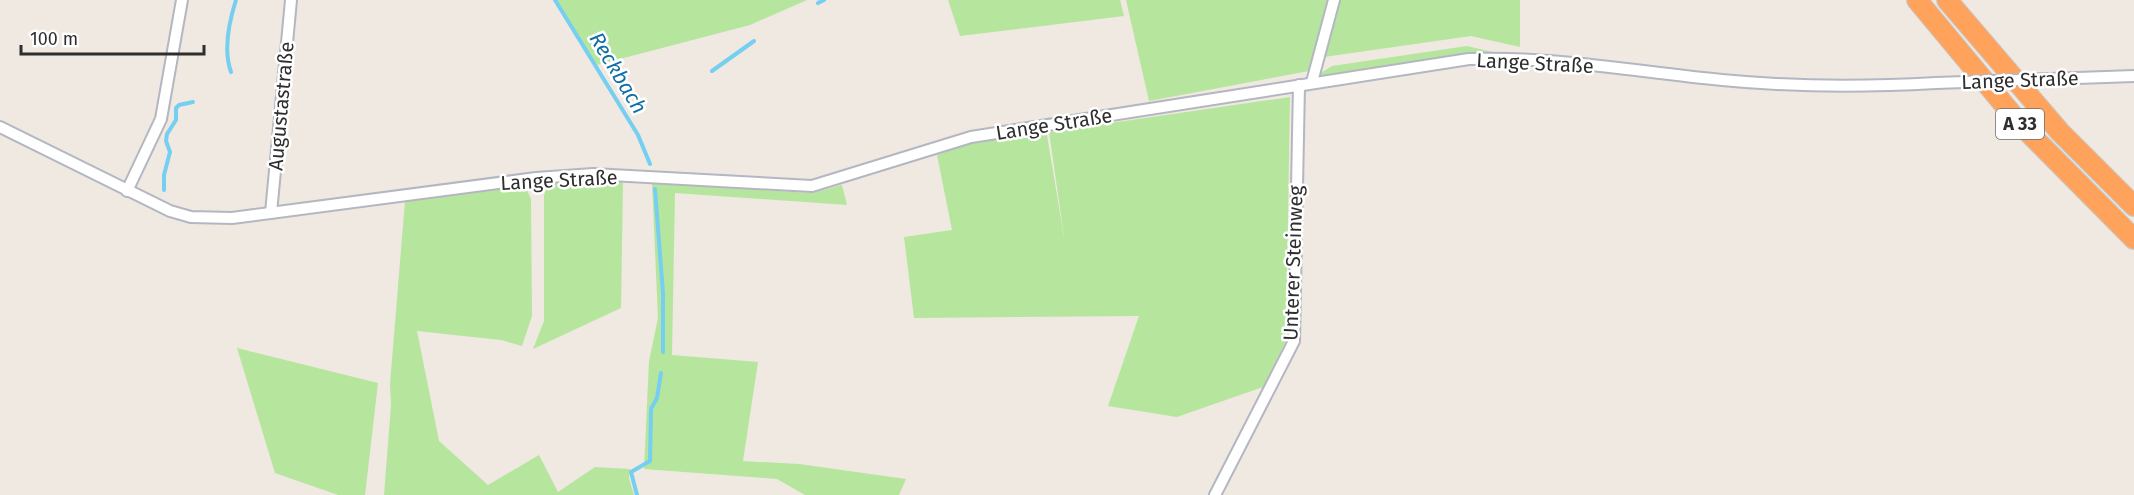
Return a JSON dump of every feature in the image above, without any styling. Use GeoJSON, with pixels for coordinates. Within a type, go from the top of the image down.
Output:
{"type":"FeatureCollection","features":[{"type":"Feature","properties":{"kind":"highway","name":"A 33"},"geometry":{"type":"LineString","coordinates":[[1917,0],[2021,125],[2134,239]]}},
{"type":"Feature","properties":{"kind":"highway","name":"A 33"},"geometry":{"type":"LineString","coordinates":[[1947,0],[2060,132],[2134,206]]}},
{"type":"Feature","properties":{"kind":"street"},"geometry":{"type":"LineString","coordinates":[[127,191],[161,119],[182,0]]}},
{"type":"Feature","properties":{"kind":"street","name":"Augustastraße"},"geometry":{"type":"LineString","coordinates":[[271,213],[291,0]]}},
{"type":"Feature","properties":{"kind":"street"},"geometry":{"type":"LineString","coordinates":[[1312,82],[1334,0]]}},
{"type":"Feature","properties":{"kind":"street","name":"Lange Straße"},"geometry":{"type":"LineString","coordinates":[[0,126],[170,211],[191,217],[232,218],[536,178],[593,174],[812,186],[972,137],[1469,59],[1512,58],[1782,84],[1885,86],[2134,76]]}},
{"type":"Feature","properties":{"kind":"street","name":"Unterer Steinweg"},"geometry":{"type":"LineString","coordinates":[[1215,495],[1294,341],[1299,85]]}},
{"type":"Feature","properties":{"kind":"green space"},"geometry":{"type":"Polygon","coordinates":[[[556,0],[807,0],[750,25],[597,65],[556,0]]]}},
{"type":"Feature","properties":{"kind":"green space"},"geometry":{"type":"Polygon","coordinates":[[[948,0],[1120,0],[1124,16],[960,36],[948,0]]]}},
{"type":"Feature","properties":{"kind":"green space"},"geometry":{"type":"Polygon","coordinates":[[[1126,0],[1327,0],[1309,71],[1149,101],[1126,0]]]}},
{"type":"Feature","properties":{"kind":"green space"},"geometry":{"type":"Polygon","coordinates":[[[1338,0],[1520,0],[1520,47],[1471,36],[1324,57],[1338,0]]]}},
{"type":"Feature","properties":{"kind":"green space"},"geometry":{"type":"Polygon","coordinates":[[[1467,46],[1501,54],[1470,54],[1321,76],[1321,73],[1332,66],[1467,46]]]}},
{"type":"Feature","properties":{"kind":"green space"},"geometry":{"type":"Polygon","coordinates":[[[1290,97],[1286,341],[1263,387],[1177,417],[1108,406],[1139,316],[914,318],[904,237],[952,230],[937,155],[970,142],[1046,129],[1065,243],[1049,132],[1290,97]]]}},
{"type":"Feature","properties":{"kind":"green space"},"geometry":{"type":"Polygon","coordinates":[[[623,182],[621,308],[533,349],[544,321],[544,195],[548,184],[623,182]]]}},
{"type":"Feature","properties":{"kind":"green space"},"geometry":{"type":"Polygon","coordinates":[[[652,183],[812,193],[842,185],[847,205],[675,193],[672,355],[758,362],[743,461],[799,464],[906,479],[899,495],[805,495],[777,479],[644,469],[649,361],[658,318],[652,183]]]}},
{"type":"Feature","properties":{"kind":"green space"},"geometry":{"type":"Polygon","coordinates":[[[525,186],[531,199],[532,316],[522,346],[501,340],[417,331],[439,441],[488,485],[539,455],[558,492],[595,467],[630,469],[629,478],[634,495],[384,495],[391,405],[390,384],[405,201],[525,186]]]}},
{"type":"Feature","properties":{"kind":"green space"},"geometry":{"type":"Polygon","coordinates":[[[237,348],[378,383],[365,495],[338,495],[275,473],[237,348]]]}},
{"type":"Feature","properties":{"kind":"waterway"},"geometry":{"type":"LineString","coordinates":[[231,72],[227,45],[236,0]]}},
{"type":"Feature","properties":{"kind":"waterway","name":"Reckbach"},"geometry":{"type":"LineString","coordinates":[[555,0],[638,135],[650,164]]}},
{"type":"Feature","properties":{"kind":"waterway"},"geometry":{"type":"LineString","coordinates":[[818,3],[824,0]]}},
{"type":"Feature","properties":{"kind":"waterway"},"geometry":{"type":"LineString","coordinates":[[712,71],[754,41]]}},
{"type":"Feature","properties":{"kind":"waterway"},"geometry":{"type":"LineString","coordinates":[[164,190],[164,175],[170,152],[166,141],[167,134],[176,120],[176,108],[179,105],[193,102]]}},
{"type":"Feature","properties":{"kind":"waterway","name":"Reckbach"},"geometry":{"type":"LineString","coordinates":[[655,189],[663,294],[663,352]]}},
{"type":"Feature","properties":{"kind":"waterway","name":"Reckbach"},"geometry":{"type":"LineString","coordinates":[[637,495],[631,472],[650,461],[651,409],[657,398],[661,373]]}}]}
